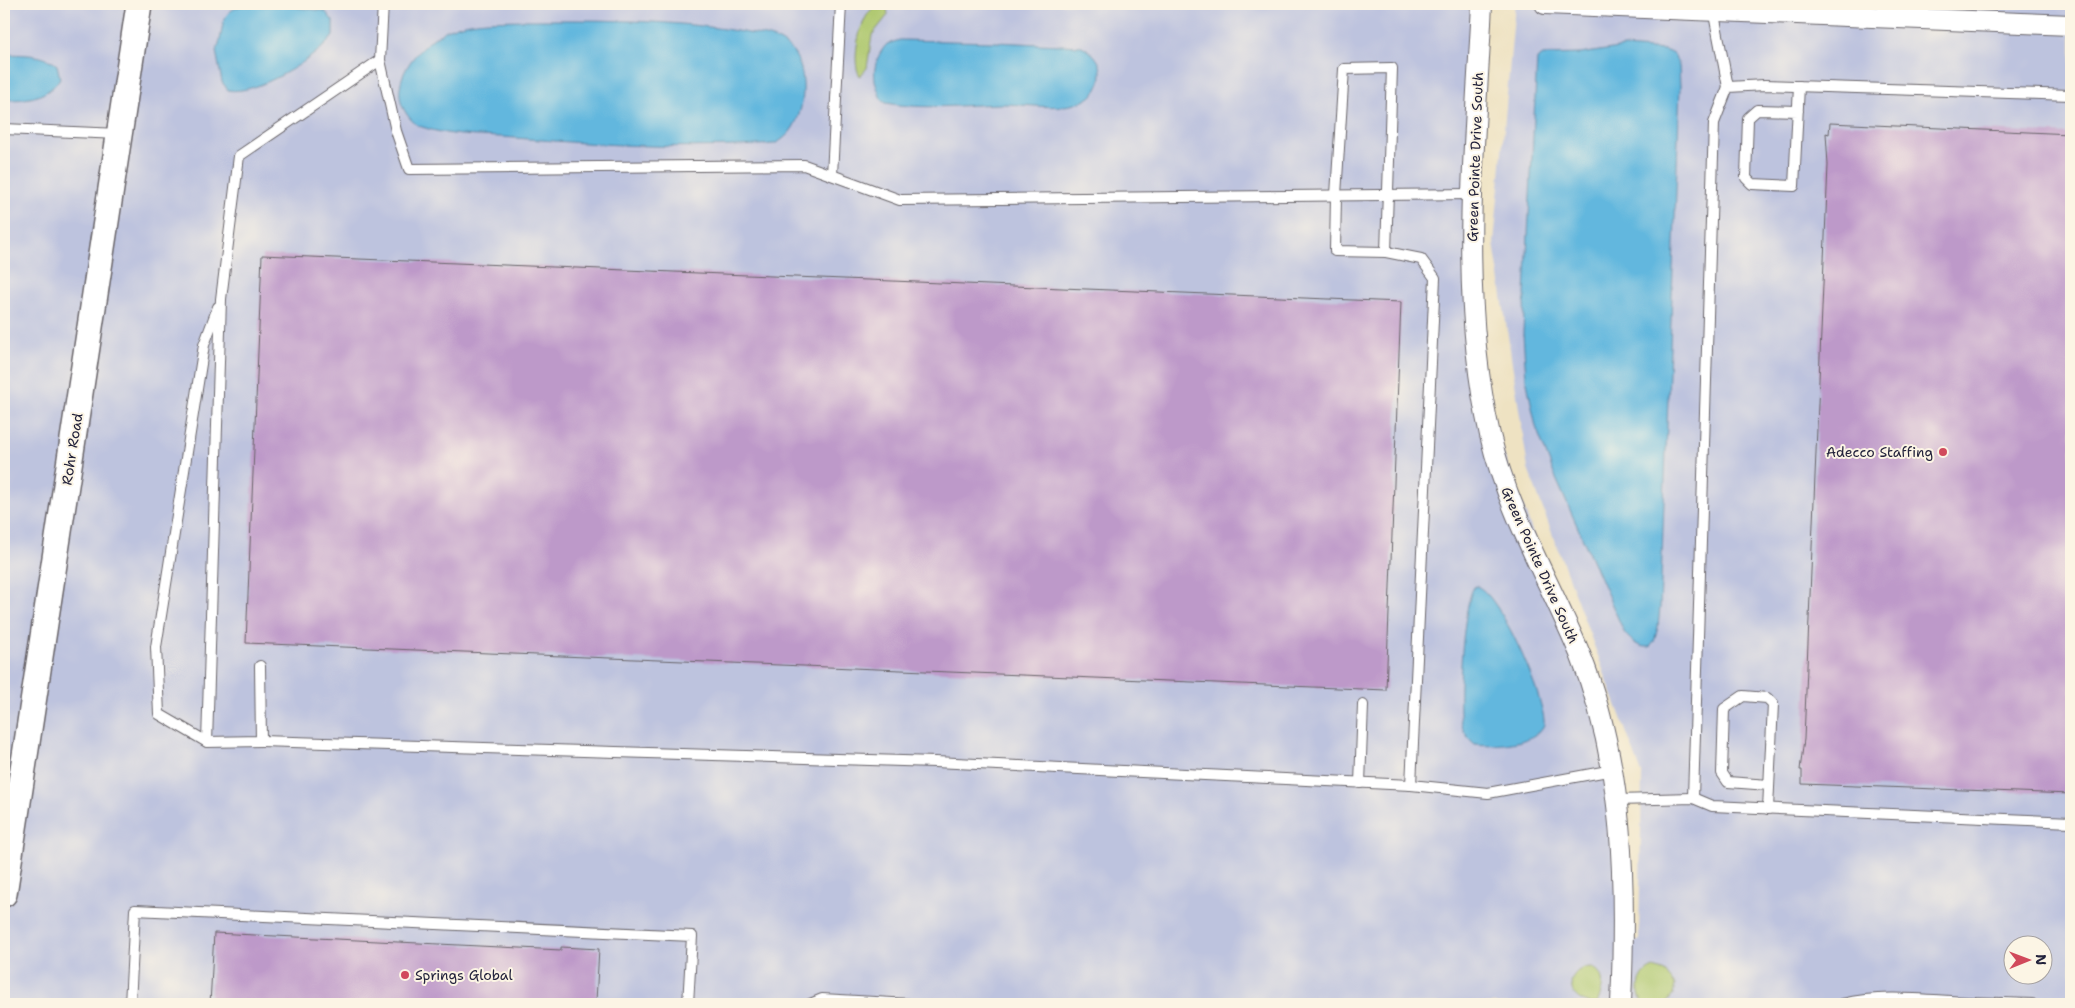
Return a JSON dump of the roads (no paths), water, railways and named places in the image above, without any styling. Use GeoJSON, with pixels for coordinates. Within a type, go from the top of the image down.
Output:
{"type":"FeatureCollection","features":[{"type":"Feature","properties":{"kind":"street","name":"Rohr Road"},"geometry":{"type":"LineString","coordinates":[[4,894],[10,808],[139,4]]}},
{"type":"Feature","properties":{"kind":"street","name":"Green Pointe Drive South"},"geometry":{"type":"LineString","coordinates":[[1482,4],[1472,194],[1475,350],[1490,436],[1501,478],[1523,534],[1580,655],[1599,713],[1613,770],[1622,837],[1624,911],[1621,1004]]}},
{"type":"Feature","properties":{"kind":"street"},"geometry":{"type":"LineString","coordinates":[[1545,4],[2071,24]]}},
{"type":"Feature","properties":{"kind":"lane"},"geometry":{"type":"LineString","coordinates":[[384,4],[380,60],[396,131],[409,169],[804,165],[900,200],[1472,194]]}},
{"type":"Feature","properties":{"kind":"lane"},"geometry":{"type":"LineString","coordinates":[[832,175],[840,4]]}},
{"type":"Feature","properties":{"kind":"lane"},"geometry":{"type":"LineString","coordinates":[[1693,798],[1714,123],[1728,87],[1713,9]]}},
{"type":"Feature","properties":{"kind":"lane"},"geometry":{"type":"LineString","coordinates":[[207,742],[221,299],[239,156],[380,60]]}},
{"type":"Feature","properties":{"kind":"lane"},"geometry":{"type":"LineString","coordinates":[[1386,252],[1392,68],[1344,69],[1336,195],[1335,250],[1386,252],[1422,259],[1434,278],[1411,785]]}},
{"type":"Feature","properties":{"kind":"lane"},"geometry":{"type":"LineString","coordinates":[[1728,87],[1799,86],[2071,95]]}},
{"type":"Feature","properties":{"kind":"lane"},"geometry":{"type":"LineString","coordinates":[[1798,110],[1757,110],[1748,118],[1746,178],[1752,184],[1794,186],[1798,110],[1799,86]]}},
{"type":"Feature","properties":{"kind":"lane"},"geometry":{"type":"LineString","coordinates":[[4,129],[119,134]]}},
{"type":"Feature","properties":{"kind":"lane"},"geometry":{"type":"LineString","coordinates":[[221,299],[204,344],[156,647],[159,714],[207,742],[262,741],[935,762],[1411,785],[1488,793],[1613,770]]}},
{"type":"Feature","properties":{"kind":"lane"},"geometry":{"type":"LineString","coordinates":[[260,666],[262,741]]}},
{"type":"Feature","properties":{"kind":"lane"},"geometry":{"type":"LineString","coordinates":[[1768,809],[1773,704],[1767,698],[1743,696],[1724,709],[1722,773],[1728,782],[1769,785]]}},
{"type":"Feature","properties":{"kind":"lane"},"geometry":{"type":"LineString","coordinates":[[1360,783],[1362,706]]}},
{"type":"Feature","properties":{"kind":"lane"},"geometry":{"type":"LineString","coordinates":[[1617,800],[1693,798],[1712,806],[2071,822]]}},
{"type":"Feature","properties":{"kind":"lane"},"geometry":{"type":"LineString","coordinates":[[130,1004],[135,910],[692,936],[688,1004]]}},
{"type":"Feature","properties":{"kind":"lane"},"geometry":{"type":"LineString","coordinates":[[1842,1004],[1864,998],[1894,997],[1968,1003],[2032,1004]]}},
{"type":"Feature","properties":{"kind":"lane"},"geometry":{"type":"LineString","coordinates":[[810,1004],[822,999],[910,1004]]}},
{"type":"Feature","properties":{"kind":"water"},"geometry":{"type":"Polygon","coordinates":[[[240,6],[285,6],[325,11],[333,21],[333,36],[314,55],[285,74],[254,87],[228,90],[222,82],[216,51],[224,19],[232,10],[240,6]]]}},
{"type":"Feature","properties":{"kind":"water"},"geometry":{"type":"Polygon","coordinates":[[[608,20],[692,25],[773,38],[787,46],[800,64],[803,87],[799,115],[790,132],[774,144],[710,147],[613,145],[457,135],[434,131],[417,125],[411,120],[401,101],[400,88],[409,64],[428,43],[438,35],[458,26],[486,21],[608,20]]]}},
{"type":"Feature","properties":{"kind":"water"},"geometry":{"type":"Polygon","coordinates":[[[900,40],[1082,46],[1098,60],[1101,68],[1100,82],[1093,94],[1086,100],[1062,106],[1001,104],[929,107],[886,103],[880,98],[875,78],[875,66],[887,44],[900,40]]]}},
{"type":"Feature","properties":{"kind":"water"},"geometry":{"type":"Polygon","coordinates":[[[1624,47],[1664,50],[1674,54],[1679,66],[1680,87],[1660,607],[1658,627],[1654,642],[1650,647],[1633,642],[1625,634],[1554,474],[1536,427],[1526,378],[1523,333],[1537,59],[1543,55],[1581,54],[1624,47]]]}},
{"type":"Feature","properties":{"kind":"water"},"geometry":{"type":"Polygon","coordinates":[[[4,54],[32,55],[45,58],[57,65],[60,78],[55,85],[43,94],[28,98],[4,100],[4,54]]]}},
{"type":"Feature","properties":{"kind":"water"},"geometry":{"type":"Polygon","coordinates":[[[1475,586],[1485,592],[1496,605],[1508,625],[1530,672],[1543,713],[1544,725],[1539,732],[1532,737],[1513,743],[1475,744],[1466,734],[1461,722],[1460,695],[1464,629],[1467,609],[1475,586]]]}},
{"type":"Feature","properties":{"kind":"place","name":"Adecco Staffing"},"geometry":{"type":"Point","coordinates":[1943,452]}},
{"type":"Feature","properties":{"kind":"place","name":"Springs Global"},"geometry":{"type":"Point","coordinates":[405,975]}}]}
